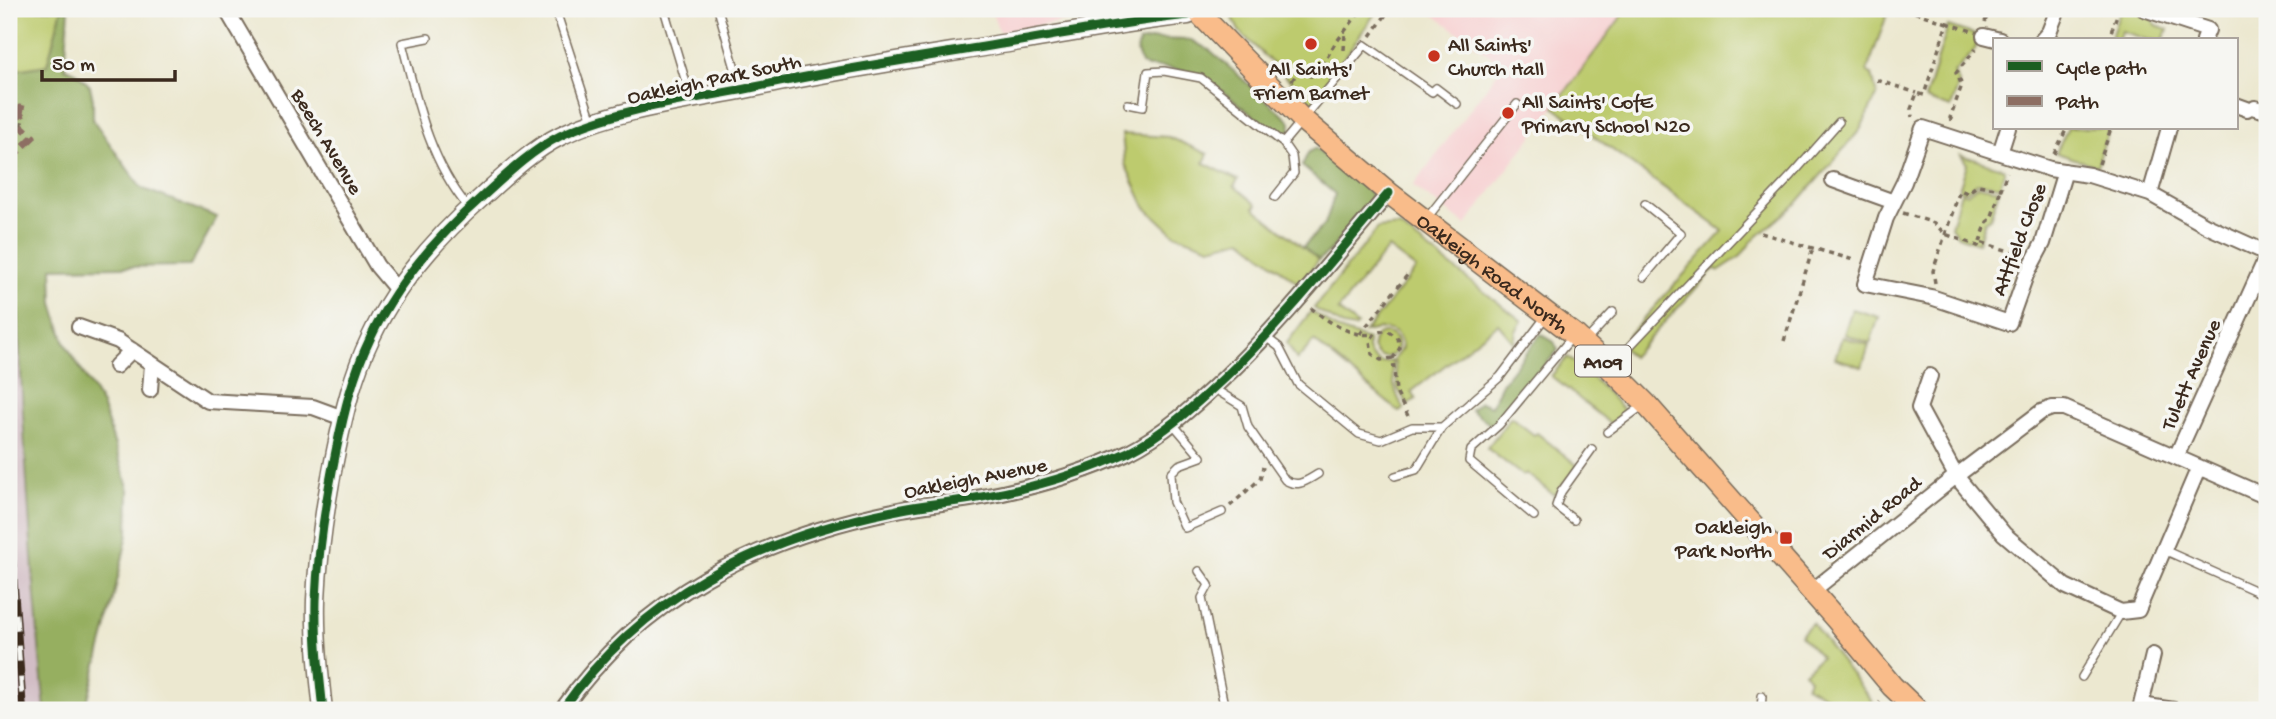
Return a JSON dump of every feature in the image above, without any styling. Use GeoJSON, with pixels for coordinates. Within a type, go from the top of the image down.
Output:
{"type":"FeatureCollection","features":[{"type":"Feature","properties":{"kind":"main road","name":"Oakleigh Road North"},"geometry":{"type":"LineString","coordinates":[[1196,9],[1303,120],[1389,193],[1548,313],[1607,365],[1646,404],[1892,686],[1917,710]]}},
{"type":"Feature","properties":{"kind":"street","name":"Beech Avenue"},"geometry":{"type":"LineString","coordinates":[[226,9],[377,266],[398,291]]}},
{"type":"Feature","properties":{"kind":"street","name":"Oakleigh Park South"},"geometry":{"type":"LineString","coordinates":[[323,710],[317,657],[316,600],[327,498],[343,418],[356,373],[371,336],[398,291],[469,208],[522,163],[558,137],[592,123],[691,100],[894,61],[1188,15],[1196,9]]}},
{"type":"Feature","properties":{"kind":"street"},"geometry":{"type":"LineString","coordinates":[[2044,38],[2058,9]]}},
{"type":"Feature","properties":{"kind":"street"},"geometry":{"type":"LineString","coordinates":[[2144,9],[2208,30],[2205,38]]}},
{"type":"Feature","properties":{"kind":"street"},"geometry":{"type":"LineString","coordinates":[[1984,36],[1993,38]]}},
{"type":"Feature","properties":{"kind":"street"},"geometry":{"type":"LineString","coordinates":[[1931,298],[1865,284],[1892,206],[1904,182],[1918,127],[2065,172],[2089,175],[2150,194],[2267,255]]}},
{"type":"Feature","properties":{"kind":"street"},"geometry":{"type":"LineString","coordinates":[[2007,155],[2008,130]]}},
{"type":"Feature","properties":{"kind":"street"},"geometry":{"type":"LineString","coordinates":[[2150,194],[2168,130]]}},
{"type":"Feature","properties":{"kind":"street","name":"Attfield Close"},"geometry":{"type":"LineString","coordinates":[[1931,298],[2009,323],[2026,275],[2042,243],[2065,172]]}},
{"type":"Feature","properties":{"kind":"street"},"geometry":{"type":"LineString","coordinates":[[1833,180],[1892,206]]}},
{"type":"Feature","properties":{"kind":"street","name":"Oakleigh Avenue"},"geometry":{"type":"LineString","coordinates":[[562,710],[583,680],[644,619],[714,572],[746,557],[844,523],[894,510],[979,498],[1054,481],[1126,452],[1173,424],[1267,338],[1389,193]]}},
{"type":"Feature","properties":{"kind":"street","name":"Tulett Avenue"},"geometry":{"type":"LineString","coordinates":[[2267,255],[2176,457],[2267,497]]}},
{"type":"Feature","properties":{"kind":"street"},"geometry":{"type":"LineString","coordinates":[[79,327],[118,341],[208,401],[313,407],[343,418]]}},
{"type":"Feature","properties":{"kind":"street"},"geometry":{"type":"LineString","coordinates":[[116,366],[132,350]]}},
{"type":"Feature","properties":{"kind":"street"},"geometry":{"type":"LineString","coordinates":[[150,390],[152,364]]}},
{"type":"Feature","properties":{"kind":"street"},"geometry":{"type":"LineString","coordinates":[[1930,376],[1919,408],[1956,476],[2004,534],[2065,586],[2121,612],[2138,610],[2199,467]]}},
{"type":"Feature","properties":{"kind":"street","name":"Diarmid Road"},"geometry":{"type":"LineString","coordinates":[[1811,592],[2041,412],[2064,408],[2176,457]]}},
{"type":"Feature","properties":{"kind":"street"},"geometry":{"type":"LineString","coordinates":[[2153,655],[2141,705],[2174,710]]}},
{"type":"Feature","properties":{"kind":"lane"},"geometry":{"type":"LineString","coordinates":[[554,9],[592,123]]}},
{"type":"Feature","properties":{"kind":"lane"},"geometry":{"type":"LineString","coordinates":[[664,9],[691,100]]}},
{"type":"Feature","properties":{"kind":"lane"},"geometry":{"type":"LineString","coordinates":[[718,9],[741,89]]}},
{"type":"Feature","properties":{"kind":"lane"},"geometry":{"type":"LineString","coordinates":[[1085,9],[1090,30]]}},
{"type":"Feature","properties":{"kind":"lane"},"geometry":{"type":"LineString","coordinates":[[428,38],[402,43],[434,155],[455,191],[469,208]]}},
{"type":"Feature","properties":{"kind":"lane"},"geometry":{"type":"LineString","coordinates":[[1283,143],[1365,45],[1432,92],[1436,88],[1457,104]]}},
{"type":"Feature","properties":{"kind":"lane"},"geometry":{"type":"LineString","coordinates":[[1128,104],[1143,107],[1147,72],[1164,71],[1201,78],[1283,143],[1292,156],[1294,173],[1275,197]]}},
{"type":"Feature","properties":{"kind":"lane"},"geometry":{"type":"LineString","coordinates":[[1425,220],[1517,104]]}},
{"type":"Feature","properties":{"kind":"lane"},"geometry":{"type":"LineString","coordinates":[[1607,365],[1629,347],[1839,122]]}},
{"type":"Feature","properties":{"kind":"lane"},"geometry":{"type":"LineString","coordinates":[[1644,277],[1681,233],[1645,204]]}},
{"type":"Feature","properties":{"kind":"lane"},"geometry":{"type":"LineString","coordinates":[[1534,516],[1469,461],[1471,450],[1499,425],[1579,339],[1614,312]]}},
{"type":"Feature","properties":{"kind":"lane"},"geometry":{"type":"LineString","coordinates":[[1395,475],[1416,470],[1442,426],[1500,377],[1548,313]]}},
{"type":"Feature","properties":{"kind":"lane"},"geometry":{"type":"LineString","coordinates":[[1267,338],[1279,347],[1298,384],[1359,434],[1381,440],[1412,427],[1442,426]]}},
{"type":"Feature","properties":{"kind":"lane"},"geometry":{"type":"LineString","coordinates":[[1213,388],[1242,406],[1248,427],[1285,480],[1292,485],[1299,485],[1318,474]]}},
{"type":"Feature","properties":{"kind":"lane"},"geometry":{"type":"LineString","coordinates":[[1607,432],[1646,404]]}},
{"type":"Feature","properties":{"kind":"lane"},"geometry":{"type":"LineString","coordinates":[[1173,424],[1202,457],[1179,466],[1171,473],[1173,502],[1185,528],[1223,513]]}},
{"type":"Feature","properties":{"kind":"lane"},"geometry":{"type":"LineString","coordinates":[[1574,520],[1556,506],[1561,492],[1592,449]]}},
{"type":"Feature","properties":{"kind":"lane"},"geometry":{"type":"LineString","coordinates":[[2164,549],[2267,596]]}},
{"type":"Feature","properties":{"kind":"lane"},"geometry":{"type":"LineString","coordinates":[[1199,571],[1209,585],[1202,598],[1225,710]]}},
{"type":"Feature","properties":{"kind":"lane"},"geometry":{"type":"LineString","coordinates":[[2082,677],[2121,612]]}},
{"type":"Feature","properties":{"kind":"lane"},"geometry":{"type":"LineString","coordinates":[[1761,710],[1762,696]]}},
{"type":"Feature","properties":{"kind":"path"},"geometry":{"type":"LineString","coordinates":[[1318,72],[1363,9]]}},
{"type":"Feature","properties":{"kind":"path"},"geometry":{"type":"LineString","coordinates":[[1365,45],[1385,16],[1374,9]]}},
{"type":"Feature","properties":{"kind":"path"},"geometry":{"type":"LineString","coordinates":[[1878,80],[1924,95],[1947,23],[1905,9]]}},
{"type":"Feature","properties":{"kind":"path"},"geometry":{"type":"LineString","coordinates":[[2109,38],[2119,9]]}},
{"type":"Feature","properties":{"kind":"path"},"geometry":{"type":"LineString","coordinates":[[1339,60],[1345,48],[1345,31]]}},
{"type":"Feature","properties":{"kind":"path"},"geometry":{"type":"LineString","coordinates":[[1298,71],[1311,76],[1327,67]]}},
{"type":"Feature","properties":{"kind":"path"},"geometry":{"type":"LineString","coordinates":[[1917,93],[1912,109],[1918,127]]}},
{"type":"Feature","properties":{"kind":"path"},"geometry":{"type":"LineString","coordinates":[[21,126],[23,119]]}},
{"type":"Feature","properties":{"kind":"path"},"geometry":{"type":"LineString","coordinates":[[2054,155],[2066,130]]}},
{"type":"Feature","properties":{"kind":"path"},"geometry":{"type":"LineString","coordinates":[[2098,168],[2110,130]]}},
{"type":"Feature","properties":{"kind":"path"},"geometry":{"type":"LineString","coordinates":[[1892,206],[1934,223],[1945,234],[1978,246],[2001,189],[2007,155]]}},
{"type":"Feature","properties":{"kind":"path"},"geometry":{"type":"LineString","coordinates":[[1931,298],[1936,281],[1933,271],[1960,190],[1967,193],[1978,185],[2001,189]]}},
{"type":"Feature","properties":{"kind":"path"},"geometry":{"type":"LineString","coordinates":[[1761,233],[1856,261],[1864,258]]}},
{"type":"Feature","properties":{"kind":"path"},"geometry":{"type":"LineString","coordinates":[[1980,242],[2035,259]]}},
{"type":"Feature","properties":{"kind":"path"},"geometry":{"type":"LineString","coordinates":[[1784,341],[1813,248]]}},
{"type":"Feature","properties":{"kind":"path"},"geometry":{"type":"LineString","coordinates":[[1359,334],[1409,273]]}},
{"type":"Feature","properties":{"kind":"path"},"geometry":{"type":"LineString","coordinates":[[1299,298],[1341,328],[1364,336],[1387,330],[1398,338],[1400,348],[1393,358],[1396,392],[1406,408],[1412,427]]}},
{"type":"Feature","properties":{"kind":"path"},"geometry":{"type":"LineString","coordinates":[[1375,333],[1370,341],[1372,354],[1381,360],[1393,358]]}},
{"type":"Feature","properties":{"kind":"path"},"geometry":{"type":"LineString","coordinates":[[1223,513],[1260,479],[1263,467],[1256,459]]}},
{"type":"Feature","properties":{"kind":"shaded area"},"geometry":{"type":"Polygon","coordinates":[[[972,9],[1140,9],[999,32],[993,15],[973,12],[972,9]]]}},
{"type":"Feature","properties":{"kind":"shaded area","name":"All Saints' CofE Primary School N20"},"geometry":{"type":"Polygon","coordinates":[[[1426,9],[1627,9],[1466,225],[1413,186],[1503,65],[1426,9]]]}},
{"type":"Feature","properties":{"kind":"shaded area"},"geometry":{"type":"Polygon","coordinates":[[[71,70],[83,77],[90,86],[93,112],[52,268],[53,303],[65,343],[102,405],[129,490],[128,534],[85,710],[9,710],[9,71],[71,70]]]}},
{"type":"Feature","properties":{"kind":"green space"},"geometry":{"type":"Polygon","coordinates":[[[9,9],[62,9],[47,66],[9,71],[9,9]]]}},
{"type":"Feature","properties":{"kind":"green space"},"geometry":{"type":"Polygon","coordinates":[[[62,9],[69,9],[65,68],[76,72],[90,86],[93,120],[141,188],[217,217],[190,266],[52,268],[53,303],[65,343],[102,405],[129,490],[128,534],[85,710],[45,710],[28,493],[12,130],[9,129],[9,71],[47,65],[62,9]]]}},
{"type":"Feature","properties":{"kind":"green space"},"geometry":{"type":"Polygon","coordinates":[[[1232,9],[1378,9],[1313,103],[1239,31],[1232,16],[1232,9]]]}},
{"type":"Feature","properties":{"kind":"green space"},"geometry":{"type":"Polygon","coordinates":[[[1627,9],[1883,9],[1888,12],[1867,71],[1872,75],[1877,95],[1860,130],[1797,203],[1752,241],[1741,256],[1718,271],[1715,268],[1632,357],[1620,345],[1723,231],[1554,107],[1627,9]]]}},
{"type":"Feature","properties":{"kind":"green space"},"geometry":{"type":"Polygon","coordinates":[[[2121,9],[2131,9],[2153,19],[2155,25],[2168,29],[2164,38],[2143,38],[2122,31],[2119,38],[2111,37],[2121,9]]]}},
{"type":"Feature","properties":{"kind":"green space"},"geometry":{"type":"Polygon","coordinates":[[[1948,26],[1979,36],[1975,50],[1954,73],[1959,83],[1951,108],[1925,99],[1948,26]]]}},
{"type":"Feature","properties":{"kind":"green space"},"geometry":{"type":"Polygon","coordinates":[[[1155,39],[1191,40],[1211,51],[1291,122],[1290,131],[1281,138],[1202,75],[1141,64],[1137,52],[1139,42],[1155,39]]]}},
{"type":"Feature","properties":{"kind":"green space"},"geometry":{"type":"Polygon","coordinates":[[[2067,130],[2108,130],[2097,166],[2056,153],[2067,130]]]}},
{"type":"Feature","properties":{"kind":"green space"},"geometry":{"type":"Polygon","coordinates":[[[1122,134],[1169,137],[1208,154],[1204,163],[1238,180],[1234,186],[1257,205],[1254,208],[1319,260],[1299,284],[1242,239],[1210,247],[1174,234],[1145,207],[1125,164],[1122,134]]]}},
{"type":"Feature","properties":{"kind":"green space"},"geometry":{"type":"Polygon","coordinates":[[[1315,148],[1370,192],[1372,199],[1331,250],[1319,260],[1303,247],[1325,224],[1335,194],[1302,166],[1308,153],[1315,148]]]}},
{"type":"Feature","properties":{"kind":"green space"},"geometry":{"type":"Polygon","coordinates":[[[1961,155],[2005,169],[2000,186],[1977,183],[1966,191],[1959,189],[1967,164],[1961,155]]]}},
{"type":"Feature","properties":{"kind":"green space"},"geometry":{"type":"Polygon","coordinates":[[[1977,186],[1999,190],[1978,243],[1958,236],[1951,226],[1961,192],[1967,194],[1977,186]]]}},
{"type":"Feature","properties":{"kind":"green space"},"geometry":{"type":"Polygon","coordinates":[[[1399,226],[1522,321],[1516,331],[1514,343],[1498,324],[1411,392],[1416,399],[1408,405],[1398,389],[1394,359],[1402,348],[1401,341],[1389,330],[1365,332],[1416,269],[1388,248],[1338,310],[1357,325],[1355,328],[1343,326],[1314,308],[1378,228],[1399,226]]]}},
{"type":"Feature","properties":{"kind":"green space"},"geometry":{"type":"Polygon","coordinates":[[[1852,309],[1879,317],[1870,343],[1844,334],[1852,309]]]}},
{"type":"Feature","properties":{"kind":"green space"},"geometry":{"type":"Polygon","coordinates":[[[1311,311],[1339,330],[1368,340],[1369,351],[1377,361],[1392,361],[1394,386],[1404,409],[1399,412],[1314,341],[1297,360],[1287,343],[1311,311]]]}},
{"type":"Feature","properties":{"kind":"green space"},"geometry":{"type":"Polygon","coordinates":[[[1385,333],[1394,336],[1397,345],[1394,354],[1385,357],[1376,354],[1373,345],[1376,336],[1385,333]]]}},
{"type":"Feature","properties":{"kind":"green space"},"geometry":{"type":"Polygon","coordinates":[[[1541,334],[1554,342],[1558,350],[1503,415],[1491,425],[1471,410],[1480,402],[1491,406],[1503,382],[1541,334]]]}},
{"type":"Feature","properties":{"kind":"green space"},"geometry":{"type":"Polygon","coordinates":[[[1842,337],[1869,345],[1862,367],[1835,358],[1842,337]]]}},
{"type":"Feature","properties":{"kind":"green space"},"geometry":{"type":"Polygon","coordinates":[[[1568,357],[1625,411],[1611,424],[1551,376],[1568,357]]]}},
{"type":"Feature","properties":{"kind":"green space"},"geometry":{"type":"Polygon","coordinates":[[[1511,417],[1534,435],[1537,433],[1578,466],[1554,495],[1526,473],[1523,476],[1487,448],[1511,417]]]}},
{"type":"Feature","properties":{"kind":"green space"},"geometry":{"type":"Polygon","coordinates":[[[1812,623],[1873,703],[1868,710],[1853,710],[1806,686],[1809,679],[1804,672],[1821,657],[1800,635],[1812,623]]]}},
{"type":"Feature","properties":{"kind":"railway"},"geometry":{"type":"LineString","coordinates":[[9,518],[23,710]]}},
{"type":"Feature","properties":{"kind":"marked path"},"geometry":{"type":"LineString","coordinates":[[22,105],[20,113],[23,119]]}},
{"type":"Feature","properties":{"kind":"marked path"},"geometry":{"type":"LineString","coordinates":[[9,160],[33,137],[21,126]]}},
{"type":"Feature","properties":{"kind":"cycle path"},"geometry":{"type":"LineString","coordinates":[[323,710],[316,628],[319,563],[336,451],[359,366],[380,319],[419,262],[467,211],[520,163],[560,136],[604,119],[653,106],[851,69],[1188,15],[1198,9]]}},
{"type":"Feature","properties":{"kind":"cycle path"},"geometry":{"type":"LineString","coordinates":[[562,710],[594,670],[629,634],[666,604],[706,578],[749,556],[843,523],[1038,485],[1074,474],[1141,445],[1190,409],[1268,334],[1389,193]]}},
{"type":"Feature","properties":{"kind":"place","name":"All Saints' Friern Barnet"},"geometry":{"type":"Point","coordinates":[1311,44]}},
{"type":"Feature","properties":{"kind":"place","name":"All Saints' Church Hall"},"geometry":{"type":"Point","coordinates":[1434,56]}},
{"type":"Feature","properties":{"kind":"place","name":"All Saints' CofE Primary School N20"},"geometry":{"type":"Point","coordinates":[1508,113]}},
{"type":"Feature","properties":{"kind":"place","name":"Oakleigh Park North"},"geometry":{"type":"Point","coordinates":[1786,538]}}]}
